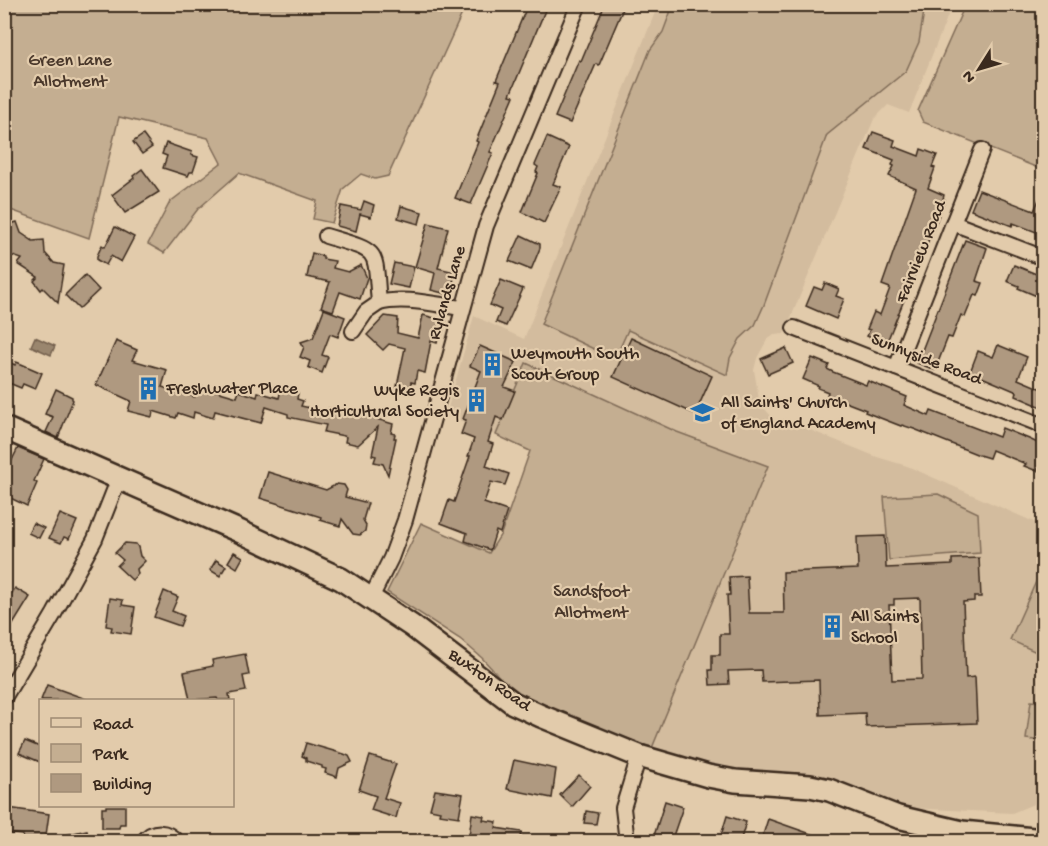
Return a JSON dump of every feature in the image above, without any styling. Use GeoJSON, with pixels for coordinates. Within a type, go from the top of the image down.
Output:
{"type":"FeatureCollection","features":[{"type":"Feature","properties":{"kind":"highway","name":"Buxton Road"},"geometry":{"type":"LineString","coordinates":[[4,428],[299,558],[341,579],[412,626],[513,703],[639,756],[708,776],[735,781],[810,786],[829,790],[898,817],[962,832],[1044,840]]}},
{"type":"Feature","properties":{"kind":"street","name":"Rylands Lane"},"geometry":{"type":"LineString","coordinates":[[371,598],[405,520],[462,308],[491,213],[579,4]]}},
{"type":"Feature","properties":{"kind":"street","name":"Fairview Road"},"geometry":{"type":"LineString","coordinates":[[896,368],[982,150]]}},
{"type":"Feature","properties":{"kind":"street"},"geometry":{"type":"LineString","coordinates":[[953,223],[1044,258]]}},
{"type":"Feature","properties":{"kind":"street"},"geometry":{"type":"LineString","coordinates":[[326,236],[362,247],[374,255],[377,264],[379,303]]}},
{"type":"Feature","properties":{"kind":"street"},"geometry":{"type":"LineString","coordinates":[[352,331],[366,312],[379,303],[393,300],[462,308]]}},
{"type":"Feature","properties":{"kind":"street","name":"Sunnyside Road"},"geometry":{"type":"LineString","coordinates":[[794,328],[1044,426]]}},
{"type":"Feature","properties":{"kind":"street"},"geometry":{"type":"LineString","coordinates":[[4,698],[10,678],[95,539],[119,478]]}},
{"type":"Feature","properties":{"kind":"street"},"geometry":{"type":"LineString","coordinates":[[627,842],[622,808],[639,756]]}},
{"type":"Feature","properties":{"kind":"street"},"geometry":{"type":"LineString","coordinates":[[143,842],[152,834],[159,832],[172,836],[177,842]]}},
{"type":"Feature","properties":{"kind":"shaded area","name":"All Saints' Church of England Academy"},"geometry":{"type":"Polygon","coordinates":[[[658,5],[952,5],[909,113],[888,105],[874,119],[784,334],[774,335],[767,340],[757,358],[754,370],[759,399],[780,426],[783,419],[877,457],[907,466],[1043,526],[1043,800],[1012,813],[909,808],[829,785],[710,769],[652,748],[767,466],[677,432],[526,363],[496,435],[446,415],[474,316],[524,339],[658,5]]]}},
{"type":"Feature","properties":{"kind":"shaded area"},"geometry":{"type":"Polygon","coordinates":[[[35,337],[55,346],[51,355],[31,346],[35,337]]]}},
{"type":"Feature","properties":{"kind":"green space","name":"Green Lane Allotment"},"geometry":{"type":"Polygon","coordinates":[[[4,5],[466,5],[388,176],[375,179],[361,174],[343,189],[332,223],[313,219],[317,201],[239,173],[198,209],[164,253],[148,244],[170,202],[221,163],[208,138],[119,117],[89,238],[5,208],[4,5]]]}},
{"type":"Feature","properties":{"kind":"green space"},"geometry":{"type":"Polygon","coordinates":[[[673,5],[925,5],[919,42],[906,71],[827,135],[764,305],[755,325],[740,339],[730,358],[727,375],[628,330],[615,359],[541,324],[650,50],[663,32],[673,5]]]}},
{"type":"Feature","properties":{"kind":"green space"},"geometry":{"type":"Polygon","coordinates":[[[965,5],[1043,5],[1043,170],[923,122],[918,111],[965,5]]]}},
{"type":"Feature","properties":{"kind":"green space","name":"Sandsfoot Allotment"},"geometry":{"type":"Polygon","coordinates":[[[526,363],[677,432],[768,466],[652,748],[517,696],[482,658],[460,639],[387,592],[421,523],[489,553],[501,534],[530,451],[496,435],[526,363]]]}},
{"type":"Feature","properties":{"kind":"green space"},"geometry":{"type":"Polygon","coordinates":[[[938,494],[978,513],[980,553],[889,560],[884,497],[938,494]]]}},
{"type":"Feature","properties":{"kind":"green space"},"geometry":{"type":"Polygon","coordinates":[[[1043,566],[1043,655],[1010,640],[1043,566]]]}},
{"type":"Feature","properties":{"kind":"green space"},"geometry":{"type":"Polygon","coordinates":[[[1031,701],[1043,702],[1043,741],[1026,739],[1031,701]]]}},
{"type":"Feature","properties":{"kind":"building"},"geometry":{"type":"Polygon","coordinates":[[[528,4],[539,4],[546,8],[510,95],[514,96],[471,204],[455,198],[500,82],[496,81],[528,4]]]}},
{"type":"Feature","properties":{"kind":"building"},"geometry":{"type":"Polygon","coordinates":[[[605,4],[625,4],[599,65],[596,64],[570,123],[555,117],[605,4]]]}},
{"type":"Feature","properties":{"kind":"building"},"geometry":{"type":"Polygon","coordinates":[[[873,132],[895,140],[893,146],[919,156],[921,149],[937,155],[928,188],[944,195],[945,200],[886,344],[867,336],[870,330],[867,329],[874,312],[880,315],[890,288],[882,285],[916,188],[889,176],[894,160],[866,149],[873,132]]]}},
{"type":"Feature","properties":{"kind":"building"},"geometry":{"type":"Polygon","coordinates":[[[143,135],[152,147],[142,154],[133,142],[143,135]]]}},
{"type":"Feature","properties":{"kind":"building"},"geometry":{"type":"Polygon","coordinates":[[[547,137],[569,147],[553,184],[561,187],[544,223],[522,212],[538,173],[536,172],[538,167],[535,165],[547,137]]]}},
{"type":"Feature","properties":{"kind":"building"},"geometry":{"type":"Polygon","coordinates":[[[166,143],[192,152],[191,155],[198,157],[193,172],[190,172],[188,176],[163,168],[167,156],[162,154],[166,143]]]}},
{"type":"Feature","properties":{"kind":"building"},"geometry":{"type":"Polygon","coordinates":[[[142,169],[159,192],[125,213],[112,195],[142,169]]]}},
{"type":"Feature","properties":{"kind":"building"},"geometry":{"type":"Polygon","coordinates":[[[1044,188],[1044,235],[1013,223],[1012,226],[971,210],[979,190],[1034,211],[1044,188]]]}},
{"type":"Feature","properties":{"kind":"building"},"geometry":{"type":"Polygon","coordinates":[[[364,201],[374,205],[371,217],[360,214],[356,231],[337,226],[341,206],[361,210],[364,201]]]}},
{"type":"Feature","properties":{"kind":"building"},"geometry":{"type":"Polygon","coordinates":[[[401,206],[422,212],[419,224],[398,218],[401,206]]]}},
{"type":"Feature","properties":{"kind":"building"},"geometry":{"type":"Polygon","coordinates":[[[17,222],[21,233],[33,241],[44,240],[45,253],[54,263],[64,265],[58,303],[43,288],[41,290],[34,281],[38,277],[18,264],[22,259],[4,253],[4,226],[17,222]]]}},
{"type":"Feature","properties":{"kind":"building"},"geometry":{"type":"Polygon","coordinates":[[[428,223],[448,228],[438,268],[455,272],[451,295],[431,290],[435,273],[415,267],[428,223]]]}},
{"type":"Feature","properties":{"kind":"building"},"geometry":{"type":"Polygon","coordinates":[[[115,227],[134,237],[121,262],[111,256],[106,265],[97,260],[97,256],[102,245],[105,247],[115,227]]]}},
{"type":"Feature","properties":{"kind":"building"},"geometry":{"type":"Polygon","coordinates":[[[521,235],[540,244],[531,270],[509,261],[521,235]]]}},
{"type":"Feature","properties":{"kind":"building"},"geometry":{"type":"Polygon","coordinates":[[[965,240],[987,248],[976,281],[983,283],[978,296],[974,295],[965,317],[961,315],[952,338],[948,337],[935,370],[917,363],[965,240]]]}},
{"type":"Feature","properties":{"kind":"building"},"geometry":{"type":"Polygon","coordinates":[[[312,253],[323,256],[323,259],[335,261],[333,268],[348,272],[361,265],[367,278],[360,299],[340,292],[333,311],[321,307],[330,282],[307,277],[312,253]]]}},
{"type":"Feature","properties":{"kind":"building"},"geometry":{"type":"Polygon","coordinates":[[[394,263],[414,267],[409,288],[389,284],[394,263]]]}},
{"type":"Feature","properties":{"kind":"building"},"geometry":{"type":"Polygon","coordinates":[[[1014,265],[1044,277],[1044,299],[1007,281],[1014,265]]]}},
{"type":"Feature","properties":{"kind":"building"},"geometry":{"type":"Polygon","coordinates":[[[85,275],[99,290],[79,309],[65,295],[85,275]]]}},
{"type":"Feature","properties":{"kind":"building"},"geometry":{"type":"Polygon","coordinates":[[[501,280],[523,289],[506,326],[496,322],[501,310],[490,305],[501,280]]]}},
{"type":"Feature","properties":{"kind":"building"},"geometry":{"type":"Polygon","coordinates":[[[825,283],[839,289],[836,296],[844,299],[836,319],[806,306],[814,287],[822,290],[825,283]]]}},
{"type":"Feature","properties":{"kind":"building"},"geometry":{"type":"Polygon","coordinates":[[[324,309],[345,317],[338,337],[330,334],[322,355],[328,357],[322,373],[308,367],[310,361],[300,357],[304,347],[301,342],[313,338],[324,309]]]}},
{"type":"Feature","properties":{"kind":"building"},"geometry":{"type":"Polygon","coordinates":[[[423,315],[446,321],[442,334],[439,334],[437,343],[431,341],[425,373],[417,371],[415,383],[411,382],[409,394],[396,391],[405,348],[389,344],[383,350],[367,335],[385,316],[398,318],[397,333],[418,338],[423,315]]]}},
{"type":"Feature","properties":{"kind":"building"},"geometry":{"type":"Polygon","coordinates":[[[631,338],[712,376],[695,414],[613,377],[631,338]]]}},
{"type":"Feature","properties":{"kind":"building"},"geometry":{"type":"Polygon","coordinates":[[[116,341],[137,350],[132,360],[167,370],[162,387],[195,397],[197,389],[202,390],[203,387],[237,397],[239,391],[257,397],[258,392],[279,398],[281,389],[283,389],[298,393],[297,399],[303,401],[301,406],[328,412],[329,408],[360,414],[393,424],[391,433],[395,434],[394,438],[396,438],[388,475],[383,464],[374,462],[376,456],[372,455],[378,427],[358,445],[345,442],[346,437],[344,436],[324,432],[326,425],[288,417],[288,414],[266,407],[261,423],[215,411],[213,418],[194,412],[193,418],[178,413],[176,418],[153,411],[152,417],[128,411],[131,401],[96,385],[116,341]]]}},
{"type":"Feature","properties":{"kind":"building"},"geometry":{"type":"Polygon","coordinates":[[[998,345],[1027,357],[1018,379],[1044,390],[1044,408],[1016,396],[1017,392],[970,372],[978,351],[993,357],[998,345]]]}},
{"type":"Feature","properties":{"kind":"building"},"geometry":{"type":"Polygon","coordinates":[[[480,346],[516,362],[504,387],[515,391],[503,420],[496,417],[488,442],[493,444],[486,466],[509,474],[505,485],[491,482],[484,503],[507,511],[500,533],[496,531],[490,550],[465,541],[467,533],[441,523],[449,500],[454,502],[474,439],[461,434],[466,420],[463,419],[481,371],[470,366],[480,346]]]}},
{"type":"Feature","properties":{"kind":"building"},"geometry":{"type":"Polygon","coordinates":[[[786,348],[793,363],[768,374],[761,359],[786,348]]]}},
{"type":"Feature","properties":{"kind":"building"},"geometry":{"type":"Polygon","coordinates":[[[812,358],[829,365],[827,369],[833,372],[866,385],[868,381],[907,397],[904,405],[929,416],[931,411],[999,437],[1002,428],[1029,439],[1044,446],[1044,465],[1040,464],[1037,471],[992,450],[989,458],[979,455],[865,412],[866,410],[827,395],[828,392],[818,388],[819,386],[803,379],[812,358]]]}},
{"type":"Feature","properties":{"kind":"building"},"geometry":{"type":"Polygon","coordinates":[[[4,360],[15,365],[16,362],[19,363],[42,373],[35,389],[23,384],[21,388],[4,381],[4,360]]]}},
{"type":"Feature","properties":{"kind":"building"},"geometry":{"type":"Polygon","coordinates":[[[56,389],[72,397],[73,400],[58,438],[46,432],[53,417],[45,414],[56,389]]]}},
{"type":"Feature","properties":{"kind":"building"},"geometry":{"type":"Polygon","coordinates":[[[18,448],[44,459],[34,481],[37,483],[27,506],[4,495],[4,476],[18,448]]]}},
{"type":"Feature","properties":{"kind":"building"},"geometry":{"type":"Polygon","coordinates":[[[268,472],[326,490],[337,484],[344,485],[347,490],[345,497],[368,503],[363,520],[366,525],[365,531],[360,535],[353,534],[342,519],[340,526],[320,520],[321,517],[260,498],[268,472]]]}},
{"type":"Feature","properties":{"kind":"building"},"geometry":{"type":"Polygon","coordinates":[[[60,514],[77,521],[69,539],[64,537],[61,543],[49,538],[60,514]]]}},
{"type":"Feature","properties":{"kind":"building"},"geometry":{"type":"Polygon","coordinates":[[[33,523],[44,528],[39,538],[28,533],[33,523]]]}},
{"type":"Feature","properties":{"kind":"building","name":"All Saints School"},"geometry":{"type":"Polygon","coordinates":[[[885,536],[886,568],[952,565],[952,559],[979,558],[981,597],[974,597],[974,601],[963,602],[966,678],[975,677],[977,723],[866,727],[865,713],[820,715],[819,680],[762,682],[761,670],[728,671],[729,684],[710,685],[709,670],[712,670],[712,655],[720,655],[720,634],[729,634],[727,595],[730,595],[729,577],[747,576],[749,613],[784,613],[783,572],[858,569],[857,537],[885,536]],[[920,598],[894,599],[894,605],[889,605],[892,680],[922,679],[920,598]]]}},
{"type":"Feature","properties":{"kind":"building"},"geometry":{"type":"Polygon","coordinates":[[[125,543],[136,544],[140,556],[145,561],[137,569],[138,574],[132,580],[117,566],[123,560],[115,553],[125,543]]]}},
{"type":"Feature","properties":{"kind":"building"},"geometry":{"type":"Polygon","coordinates":[[[234,552],[243,557],[237,568],[228,562],[234,552]]]}},
{"type":"Feature","properties":{"kind":"building"},"geometry":{"type":"Polygon","coordinates":[[[216,560],[226,566],[220,576],[210,570],[216,560]]]}},
{"type":"Feature","properties":{"kind":"building"},"geometry":{"type":"Polygon","coordinates":[[[4,588],[12,593],[15,588],[30,597],[4,639],[4,588]]]}},
{"type":"Feature","properties":{"kind":"building"},"geometry":{"type":"Polygon","coordinates":[[[164,591],[178,597],[172,611],[184,616],[180,626],[154,617],[164,591]]]}},
{"type":"Feature","properties":{"kind":"building"},"geometry":{"type":"Polygon","coordinates":[[[110,598],[123,600],[122,605],[135,607],[131,634],[111,631],[112,627],[106,626],[110,598]]]}},
{"type":"Feature","properties":{"kind":"building"},"geometry":{"type":"Polygon","coordinates":[[[245,654],[249,675],[243,676],[246,691],[229,694],[230,699],[190,699],[184,672],[213,666],[212,660],[245,654]]]}},
{"type":"Feature","properties":{"kind":"building"},"geometry":{"type":"Polygon","coordinates":[[[47,685],[86,699],[41,699],[47,685]]]}},
{"type":"Feature","properties":{"kind":"building"},"geometry":{"type":"Polygon","coordinates":[[[25,741],[39,747],[39,762],[19,753],[25,741]]]}},
{"type":"Feature","properties":{"kind":"building"},"geometry":{"type":"Polygon","coordinates":[[[306,743],[349,756],[352,762],[339,768],[337,777],[325,773],[326,769],[322,766],[306,761],[306,758],[302,756],[306,743]]]}},
{"type":"Feature","properties":{"kind":"building"},"geometry":{"type":"Polygon","coordinates":[[[370,756],[396,764],[384,798],[400,803],[396,818],[371,810],[376,796],[359,790],[370,756]]]}},
{"type":"Feature","properties":{"kind":"building"},"geometry":{"type":"Polygon","coordinates":[[[514,760],[556,769],[552,798],[507,789],[514,760]]]}},
{"type":"Feature","properties":{"kind":"building"},"geometry":{"type":"Polygon","coordinates":[[[579,775],[590,786],[572,807],[560,795],[579,775]]]}},
{"type":"Feature","properties":{"kind":"building"},"geometry":{"type":"Polygon","coordinates":[[[435,790],[463,794],[459,817],[439,814],[440,811],[430,809],[435,790]]]}},
{"type":"Feature","properties":{"kind":"building"},"geometry":{"type":"Polygon","coordinates":[[[665,801],[683,807],[671,842],[652,842],[665,801]]]}},
{"type":"Feature","properties":{"kind":"building"},"geometry":{"type":"Polygon","coordinates":[[[125,807],[125,824],[120,824],[119,828],[102,828],[102,808],[125,807]]]}},
{"type":"Feature","properties":{"kind":"building"},"geometry":{"type":"Polygon","coordinates":[[[8,808],[49,814],[45,842],[22,842],[23,835],[5,833],[8,808]]]}},
{"type":"Feature","properties":{"kind":"building"},"geometry":{"type":"Polygon","coordinates":[[[586,811],[598,813],[596,824],[584,823],[586,811]]]}},
{"type":"Feature","properties":{"kind":"building"},"geometry":{"type":"Polygon","coordinates":[[[472,814],[484,816],[483,820],[497,822],[496,828],[522,832],[520,842],[487,842],[487,838],[469,836],[472,814]]]}},
{"type":"Feature","properties":{"kind":"building"},"geometry":{"type":"Polygon","coordinates":[[[727,816],[746,822],[740,842],[719,842],[727,816]]]}},
{"type":"Feature","properties":{"kind":"building"},"geometry":{"type":"Polygon","coordinates":[[[768,819],[828,840],[827,842],[773,842],[762,838],[768,819]]]}},
{"type":"Feature","properties":{"kind":"building"},"geometry":{"type":"Polygon","coordinates":[[[87,830],[89,842],[56,842],[56,837],[87,830]]]}},
{"type":"Feature","properties":{"kind":"place","name":"Weymouth South Scout Group"},"geometry":{"type":"Point","coordinates":[493,364]}},
{"type":"Feature","properties":{"kind":"place","name":"Freshwater Place"},"geometry":{"type":"Point","coordinates":[148,389]}},
{"type":"Feature","properties":{"kind":"place","name":"Wyke Regis Horticultural Society"},"geometry":{"type":"Point","coordinates":[477,401]}},
{"type":"Feature","properties":{"kind":"place","name":"All Saints' Church of England Academy"},"geometry":{"type":"Point","coordinates":[703,413]}},
{"type":"Feature","properties":{"kind":"place","name":"All Saints School"},"geometry":{"type":"Point","coordinates":[833,627]}}]}
